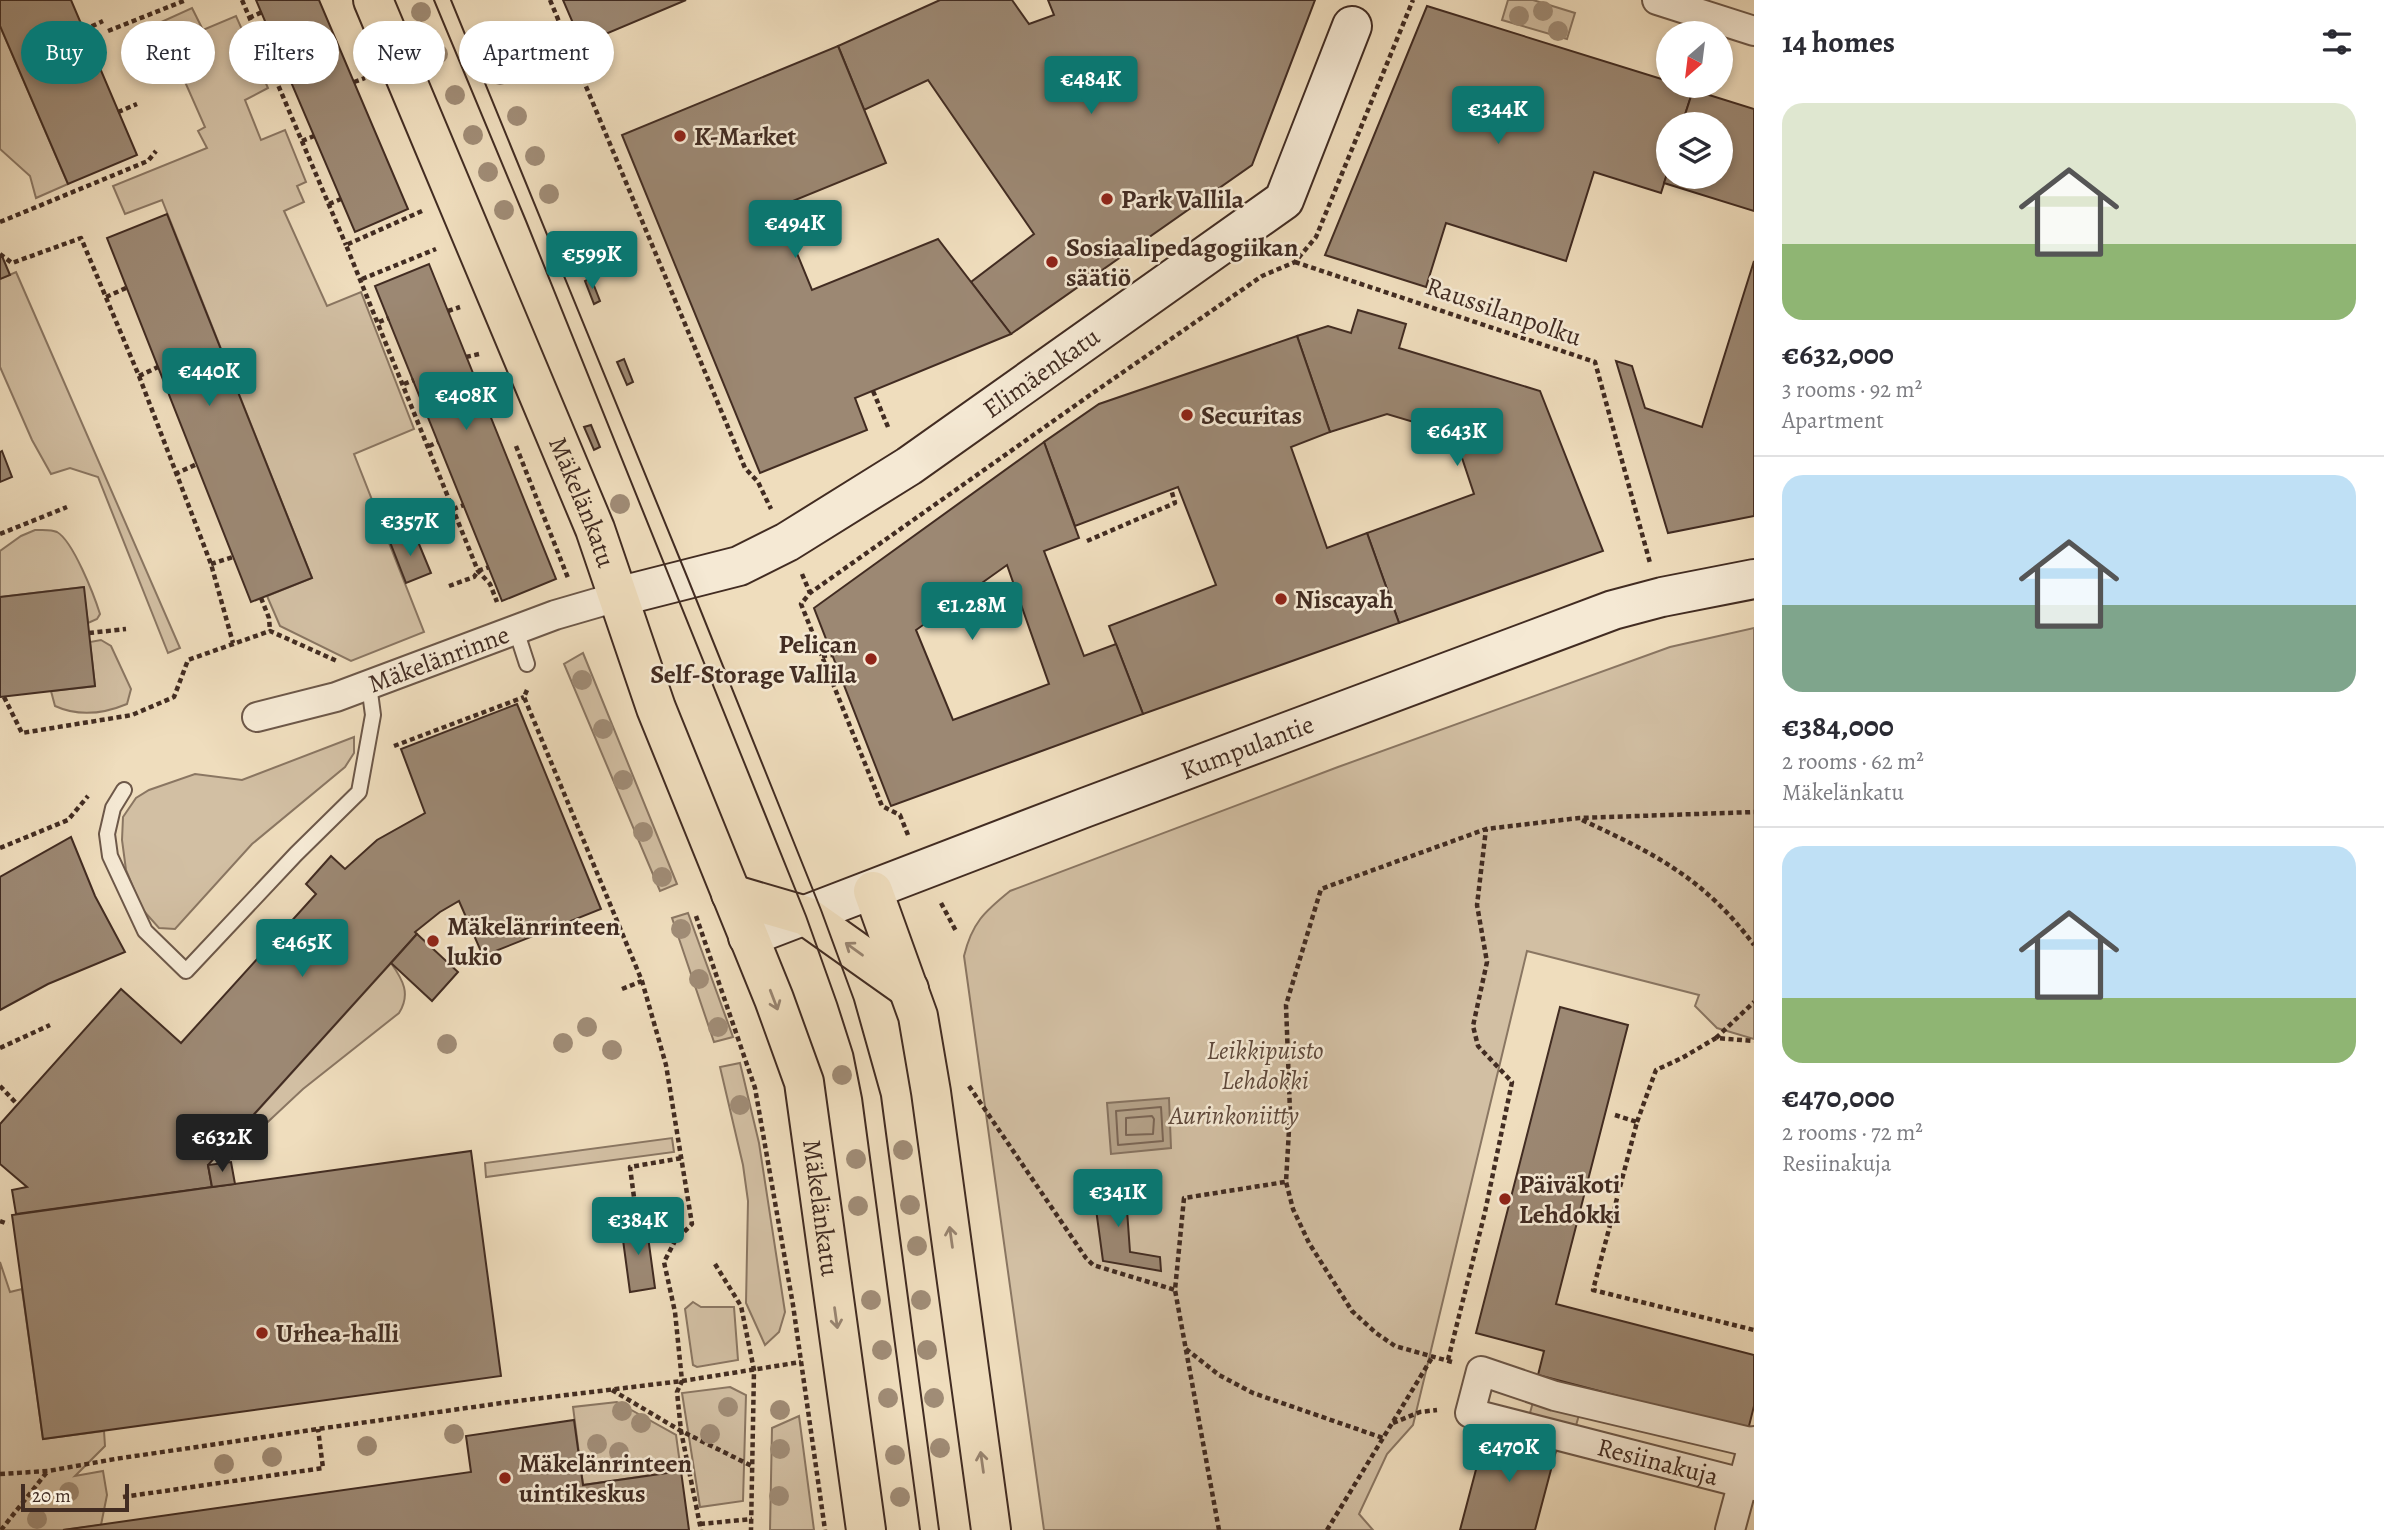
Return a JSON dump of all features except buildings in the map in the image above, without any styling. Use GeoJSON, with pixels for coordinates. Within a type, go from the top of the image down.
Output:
{"type":"FeatureCollection","features":[{"type":"Feature","properties":{"kind":"main road","name":"Mäkelänkatu"},"geometry":{"type":"LineString","coordinates":[[373,0],[595,528],[656,708],[774,999],[804,1082],[866,1530]]}},
{"type":"Feature","properties":{"kind":"main road","name":"Elimäenkatu"},"geometry":{"type":"LineString","coordinates":[[617,597],[739,566],[788,542],[909,466],[1284,200],[1352,26]]}},
{"type":"Feature","properties":{"kind":"main road","name":"Kumpulantie"},"geometry":{"type":"LineString","coordinates":[[748,937],[1613,610],[1661,597],[1754,579]]}},
{"type":"Feature","properties":{"kind":"main road"},"geometry":{"type":"LineString","coordinates":[[873,891],[918,1016],[992,1530]]}},
{"type":"Feature","properties":{"kind":"main road"},"geometry":{"type":"LineString","coordinates":[[731,894],[806,916],[909,989]]}},
{"type":"Feature","properties":{"kind":"street"},"geometry":{"type":"LineString","coordinates":[[1657,0],[1754,31]]}},
{"type":"Feature","properties":{"kind":"street","name":"Mäkelänrinne"},"geometry":{"type":"LineString","coordinates":[[257,717],[336,697],[566,611],[617,597]]}},
{"type":"Feature","properties":{"kind":"street","name":"Resiinakuja"},"geometry":{"type":"LineString","coordinates":[[1748,1485],[1470,1413],[1481,1371],[1555,1396],[1754,1442]]}},
{"type":"Feature","properties":{"kind":"street"},"geometry":{"type":"LineString","coordinates":[[1730,1530],[1748,1485],[1754,1442]]}},
{"type":"Feature","properties":{"kind":"lane"},"geometry":{"type":"LineString","coordinates":[[516,630],[527,664]]}},
{"type":"Feature","properties":{"kind":"lane"},"geometry":{"type":"LineString","coordinates":[[124,790],[113,808],[107,834],[110,856],[145,931],[186,971],[296,854],[359,792],[373,715],[369,685]]}},
{"type":"Feature","properties":{"kind":"path"},"geometry":{"type":"LineString","coordinates":[[108,32],[186,0]]}},
{"type":"Feature","properties":{"kind":"path"},"geometry":{"type":"LineString","coordinates":[[242,0],[250,21]]}},
{"type":"Feature","properties":{"kind":"path"},"geometry":{"type":"LineString","coordinates":[[550,0],[745,468],[758,482],[788,542]]}},
{"type":"Feature","properties":{"kind":"path"},"geometry":{"type":"LineString","coordinates":[[249,18],[261,12]]}},
{"type":"Feature","properties":{"kind":"path"},"geometry":{"type":"LineString","coordinates":[[278,84],[362,279],[478,571],[489,584],[499,606]]}},
{"type":"Feature","properties":{"kind":"path"},"geometry":{"type":"LineString","coordinates":[[118,112],[137,104]]}},
{"type":"Feature","properties":{"kind":"path"},"geometry":{"type":"LineString","coordinates":[[302,141],[314,136]]}},
{"type":"Feature","properties":{"kind":"path"},"geometry":{"type":"LineString","coordinates":[[0,222],[148,161],[156,151]]}},
{"type":"Feature","properties":{"kind":"path"},"geometry":{"type":"LineString","coordinates":[[329,204],[341,199]]}},
{"type":"Feature","properties":{"kind":"path"},"geometry":{"type":"LineString","coordinates":[[346,245],[422,211]]}},
{"type":"Feature","properties":{"kind":"path"},"geometry":{"type":"LineString","coordinates":[[0,254],[12,263],[80,238],[139,376],[211,564],[233,643]]}},
{"type":"Feature","properties":{"kind":"path"},"geometry":{"type":"LineString","coordinates":[[362,279],[436,249]]}},
{"type":"Feature","properties":{"kind":"path","name":"Raussilanpolku"},"geometry":{"type":"LineString","coordinates":[[1295,262],[1595,362],[1646,551]]}},
{"type":"Feature","properties":{"kind":"path"},"geometry":{"type":"LineString","coordinates":[[106,297],[126,288]]}},
{"type":"Feature","properties":{"kind":"path"},"geometry":{"type":"LineString","coordinates":[[448,311],[460,307]]}},
{"type":"Feature","properties":{"kind":"path"},"geometry":{"type":"LineString","coordinates":[[379,322],[389,318]]}},
{"type":"Feature","properties":{"kind":"path"},"geometry":{"type":"LineString","coordinates":[[466,357],[479,354]]}},
{"type":"Feature","properties":{"kind":"path"},"geometry":{"type":"LineString","coordinates":[[139,376],[158,368]]}},
{"type":"Feature","properties":{"kind":"path"},"geometry":{"type":"LineString","coordinates":[[404,383],[414,380]]}},
{"type":"Feature","properties":{"kind":"path"},"geometry":{"type":"LineString","coordinates":[[873,391],[888,427]]}},
{"type":"Feature","properties":{"kind":"path"},"geometry":{"type":"LineString","coordinates":[[429,446],[438,442]]}},
{"type":"Feature","properties":{"kind":"path"},"geometry":{"type":"LineString","coordinates":[[175,474],[197,464]]}},
{"type":"Feature","properties":{"kind":"path"},"geometry":{"type":"LineString","coordinates":[[1087,541],[1175,503],[1171,489]]}},
{"type":"Feature","properties":{"kind":"path"},"geometry":{"type":"LineString","coordinates":[[453,509],[464,505]]}},
{"type":"Feature","properties":{"kind":"path"},"geometry":{"type":"LineString","coordinates":[[0,534],[67,507]]}},
{"type":"Feature","properties":{"kind":"path"},"geometry":{"type":"LineString","coordinates":[[211,564],[233,557]]}},
{"type":"Feature","properties":{"kind":"path"},"geometry":{"type":"LineString","coordinates":[[449,586],[474,577],[478,571],[489,567]]}},
{"type":"Feature","properties":{"kind":"path"},"geometry":{"type":"LineString","coordinates":[[557,584],[569,579]]}},
{"type":"Feature","properties":{"kind":"path"},"geometry":{"type":"LineString","coordinates":[[810,593],[801,604],[882,806],[900,815]]}},
{"type":"Feature","properties":{"kind":"path"},"geometry":{"type":"LineString","coordinates":[[261,598],[269,618],[270,631]]}},
{"type":"Feature","properties":{"kind":"path"},"geometry":{"type":"LineString","coordinates":[[89,633],[126,629]]}},
{"type":"Feature","properties":{"kind":"path"},"geometry":{"type":"LineString","coordinates":[[4,696],[22,733],[132,716],[174,697],[188,660],[270,631],[339,662]]}},
{"type":"Feature","properties":{"kind":"path"},"geometry":{"type":"LineString","coordinates":[[822,656],[832,655]]}},
{"type":"Feature","properties":{"kind":"path"},"geometry":{"type":"LineString","coordinates":[[367,757],[524,697],[530,685]]}},
{"type":"Feature","properties":{"kind":"path"},"geometry":{"type":"LineString","coordinates":[[524,697],[642,981],[666,1065],[692,1224],[675,1241],[664,1262],[675,1312],[682,1381],[677,1392],[681,1431],[701,1527],[751,1519]]}},
{"type":"Feature","properties":{"kind":"path"},"geometry":{"type":"LineString","coordinates":[[0,848],[68,820],[88,796]]}},
{"type":"Feature","properties":{"kind":"path"},"geometry":{"type":"LineString","coordinates":[[1328,1530],[1433,1356],[1395,1346],[1352,1311],[1309,1243],[1293,1209],[1286,1182],[1290,1112],[1286,1005],[1321,889],[1486,829],[1579,818],[1754,812]]}},
{"type":"Feature","properties":{"kind":"path"},"geometry":{"type":"LineString","coordinates":[[1579,818],[1626,840],[1672,866],[1705,889],[1735,918],[1754,945]]}},
{"type":"Feature","properties":{"kind":"path"},"geometry":{"type":"LineString","coordinates":[[1448,1361],[1485,1212],[1512,1082],[1478,1046],[1473,1026],[1487,962],[1477,905],[1486,829]]}},
{"type":"Feature","properties":{"kind":"path"},"geometry":{"type":"LineString","coordinates":[[694,908],[755,1088],[801,1362],[825,1530]]}},
{"type":"Feature","properties":{"kind":"path"},"geometry":{"type":"LineString","coordinates":[[622,989],[642,981]]}},
{"type":"Feature","properties":{"kind":"path"},"geometry":{"type":"LineString","coordinates":[[1754,1002],[1716,1038],[1656,1070],[1637,1122],[1593,1290],[1754,1331]]}},
{"type":"Feature","properties":{"kind":"path"},"geometry":{"type":"LineString","coordinates":[[0,1048],[50,1025]]}},
{"type":"Feature","properties":{"kind":"path"},"geometry":{"type":"LineString","coordinates":[[1716,1038],[1754,1041]]}},
{"type":"Feature","properties":{"kind":"path"},"geometry":{"type":"LineString","coordinates":[[968,1085],[1093,1265],[1175,1290]]}},
{"type":"Feature","properties":{"kind":"path"},"geometry":{"type":"LineString","coordinates":[[0,1086],[16,1104]]}},
{"type":"Feature","properties":{"kind":"path"},"geometry":{"type":"LineString","coordinates":[[1615,1115],[1637,1122]]}},
{"type":"Feature","properties":{"kind":"path"},"geometry":{"type":"LineString","coordinates":[[635,1205],[630,1167],[682,1158]]}},
{"type":"Feature","properties":{"kind":"path"},"geometry":{"type":"LineString","coordinates":[[1219,1530],[1175,1290],[1184,1198],[1286,1182]]}},
{"type":"Feature","properties":{"kind":"path"},"geometry":{"type":"LineString","coordinates":[[0,1221],[8,1224]]}},
{"type":"Feature","properties":{"kind":"path"},"geometry":{"type":"LineString","coordinates":[[715,1264],[741,1306],[754,1370],[751,1530]]}},
{"type":"Feature","properties":{"kind":"path"},"geometry":{"type":"LineString","coordinates":[[1185,1348],[1219,1375],[1253,1393],[1383,1438]]}},
{"type":"Feature","properties":{"kind":"path"},"geometry":{"type":"LineString","coordinates":[[0,1474],[48,1471],[318,1429],[682,1381],[801,1362]]}},
{"type":"Feature","properties":{"kind":"path"},"geometry":{"type":"LineString","coordinates":[[611,1389],[681,1431],[752,1466]]}},
{"type":"Feature","properties":{"kind":"path"},"geometry":{"type":"LineString","coordinates":[[1392,1423],[1420,1412],[1441,1410],[1470,1413]]}},
{"type":"Feature","properties":{"kind":"path"},"geometry":{"type":"LineString","coordinates":[[123,1497],[323,1468],[318,1429]]}},
{"type":"Feature","properties":{"kind":"path"},"geometry":{"type":"LineString","coordinates":[[1,1530],[48,1471]]}},
{"type":"Feature","properties":{"kind":"green space"},"geometry":{"type":"Polygon","coordinates":[[[1508,0],[1533,0],[1575,13],[1567,39],[1502,20],[1508,0]]]}},
{"type":"Feature","properties":{"kind":"green space"},"geometry":{"type":"Polygon","coordinates":[[[192,8],[198,21],[163,21],[192,8]]]}},
{"type":"Feature","properties":{"kind":"green space"},"geometry":{"type":"Polygon","coordinates":[[[236,16],[238,21],[229,21],[229,84],[266,84],[268,88],[245,100],[261,140],[285,130],[306,182],[297,186],[304,202],[284,211],[327,306],[361,292],[414,429],[354,454],[424,632],[351,661],[280,626],[267,596],[312,578],[162,200],[125,214],[113,186],[207,148],[198,131],[205,127],[186,84],[215,84],[215,25],[236,16]]]}},
{"type":"Feature","properties":{"kind":"green space"},"geometry":{"type":"Polygon","coordinates":[[[0,26],[21,75],[21,84],[25,84],[68,184],[36,198],[30,176],[0,149],[0,26]]]}},
{"type":"Feature","properties":{"kind":"green space"},"geometry":{"type":"Polygon","coordinates":[[[16,272],[180,648],[168,653],[98,477],[70,468],[51,474],[32,440],[0,367],[0,279],[16,272]]]}},
{"type":"Feature","properties":{"kind":"green space"},"geometry":{"type":"Polygon","coordinates":[[[35,530],[57,532],[70,546],[93,594],[100,614],[97,619],[88,623],[83,587],[0,597],[0,551],[35,530]]]}},
{"type":"Feature","properties":{"kind":"green space","name":"Aurinkoniitty"},"geometry":{"type":"Polygon","coordinates":[[[1754,628],[1754,1039],[1717,1028],[1695,1006],[1699,995],[1527,951],[1413,1425],[1387,1454],[1359,1514],[1373,1530],[1044,1530],[964,956],[980,919],[1010,891],[1338,767],[1670,647],[1754,628]]]}},
{"type":"Feature","properties":{"kind":"green space"},"geometry":{"type":"Polygon","coordinates":[[[101,640],[111,646],[131,689],[127,704],[91,713],[73,712],[55,706],[51,691],[95,686],[90,642],[101,640]]]}},
{"type":"Feature","properties":{"kind":"green space"},"geometry":{"type":"Polygon","coordinates":[[[583,653],[677,884],[660,891],[564,664],[583,653]]]}},
{"type":"Feature","properties":{"kind":"green space"},"geometry":{"type":"Polygon","coordinates":[[[354,737],[354,753],[345,767],[252,844],[175,929],[159,928],[142,909],[126,870],[122,840],[123,817],[136,798],[149,790],[195,774],[242,780],[354,737]]]}},
{"type":"Feature","properties":{"kind":"green space"},"geometry":{"type":"Polygon","coordinates":[[[688,913],[733,1037],[714,1042],[672,918],[688,913]]]}},
{"type":"Feature","properties":{"kind":"green space"},"geometry":{"type":"Polygon","coordinates":[[[391,963],[399,975],[405,993],[399,1013],[303,1089],[256,1133],[220,1161],[215,1158],[391,963]]]}},
{"type":"Feature","properties":{"kind":"green space"},"geometry":{"type":"Polygon","coordinates":[[[740,1063],[759,1143],[785,1312],[779,1332],[765,1345],[746,1303],[748,1201],[743,1165],[720,1067],[740,1063]]]}},
{"type":"Feature","properties":{"kind":"green space"},"geometry":{"type":"Polygon","coordinates":[[[672,1138],[674,1152],[486,1177],[485,1163],[672,1138]]]}},
{"type":"Feature","properties":{"kind":"green space"},"geometry":{"type":"Polygon","coordinates":[[[0,1262],[10,1292],[22,1289],[43,1439],[104,1431],[105,1446],[75,1476],[103,1471],[107,1495],[101,1525],[63,1530],[0,1530],[0,1262]]]}},
{"type":"Feature","properties":{"kind":"green space"},"geometry":{"type":"Polygon","coordinates":[[[693,1302],[701,1307],[734,1307],[738,1360],[697,1367],[693,1365],[685,1309],[693,1302]]]}},
{"type":"Feature","properties":{"kind":"green space"},"geometry":{"type":"Polygon","coordinates":[[[730,1387],[746,1395],[743,1501],[700,1507],[682,1393],[730,1387]]]}},
{"type":"Feature","properties":{"kind":"green space"},"geometry":{"type":"Polygon","coordinates":[[[617,1402],[676,1435],[681,1471],[583,1485],[573,1407],[617,1402]]]}},
{"type":"Feature","properties":{"kind":"green space"},"geometry":{"type":"Polygon","coordinates":[[[1533,1402],[1579,1415],[1573,1436],[1527,1424],[1533,1402]]]}},
{"type":"Feature","properties":{"kind":"green space"},"geometry":{"type":"Polygon","coordinates":[[[799,1416],[814,1530],[770,1530],[772,1428],[799,1416]]]}},
{"type":"Feature","properties":{"kind":"water"},"geometry":{"type":"Polygon","coordinates":[[[1169,1098],[1171,1148],[1111,1154],[1107,1103],[1169,1098]]]}},
{"type":"Feature","properties":{"kind":"tram line"},"geometry":{"type":"LineString","coordinates":[[434,0],[806,916],[853,1053],[862,1098],[920,1530]]}},
{"type":"Feature","properties":{"kind":"tram line"},"geometry":{"type":"LineString","coordinates":[[451,0],[688,579],[821,910],[854,1000],[881,1096],[939,1530]]}},
{"type":"Feature","properties":{"kind":"place","name":"K-Market"},"geometry":{"type":"Point","coordinates":[680,136]}},
{"type":"Feature","properties":{"kind":"place","name":"Park Vallila"},"geometry":{"type":"Point","coordinates":[1107,199]}},
{"type":"Feature","properties":{"kind":"place","name":"Sosiaalipedagogiikan säätiö"},"geometry":{"type":"Point","coordinates":[1052,262]}},
{"type":"Feature","properties":{"kind":"place","name":"Securitas"},"geometry":{"type":"Point","coordinates":[1187,415]}},
{"type":"Feature","properties":{"kind":"place","name":"Niscayah"},"geometry":{"type":"Point","coordinates":[1281,599]}},
{"type":"Feature","properties":{"kind":"place","name":"Pelican Self-Storage Vallila"},"geometry":{"type":"Point","coordinates":[871,659]}},
{"type":"Feature","properties":{"kind":"place","name":"Mäkelänrinteen lukio"},"geometry":{"type":"Point","coordinates":[433,941]}},
{"type":"Feature","properties":{"kind":"place","name":"Päiväkoti Lehdokki"},"geometry":{"type":"Point","coordinates":[1505,1199]}},
{"type":"Feature","properties":{"kind":"place","name":"Urhea-halli"},"geometry":{"type":"Point","coordinates":[262,1333]}},
{"type":"Feature","properties":{"kind":"place","name":"Mäkelänrinteen uintikeskus"},"geometry":{"type":"Point","coordinates":[505,1478]}},
{"type":"Feature","properties":{"kind":"park label","name":"Leikkipuisto Lehdokki"},"geometry":{"type":"Point","coordinates":[1265,1065]}}]}
